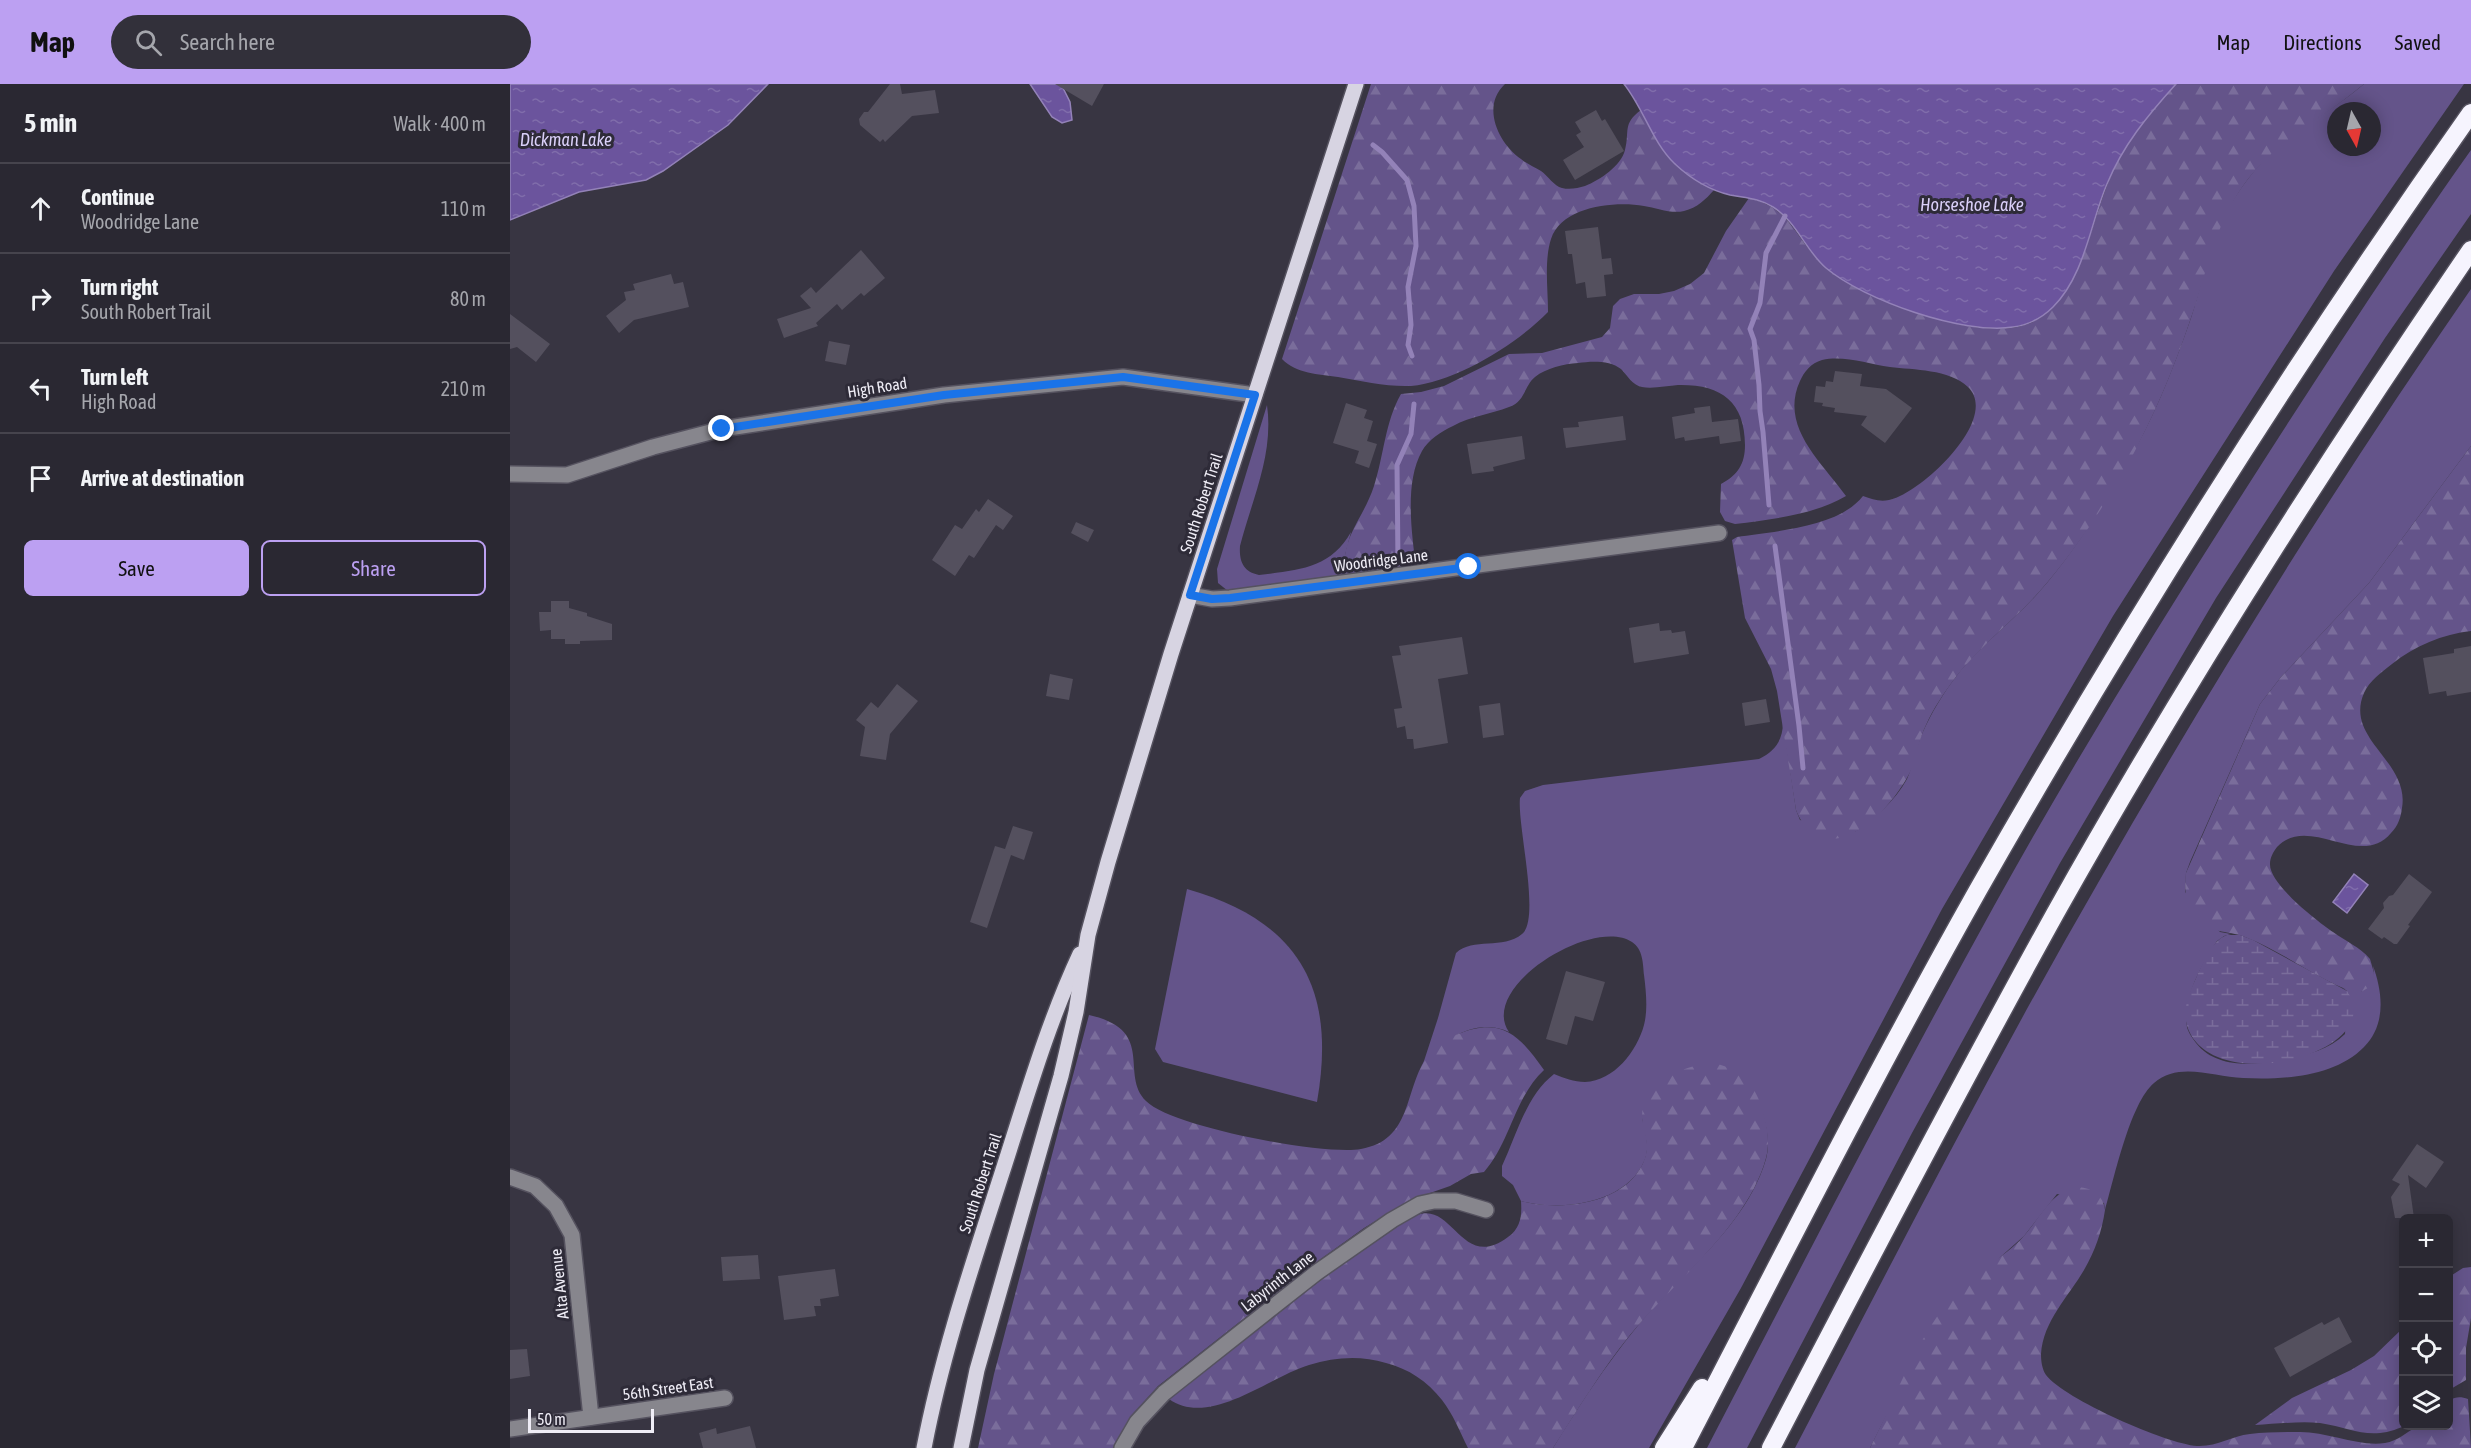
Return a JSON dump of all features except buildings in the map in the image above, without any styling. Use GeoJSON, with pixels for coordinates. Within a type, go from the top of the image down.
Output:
{"type":"FeatureCollection","features":[{"type":"Feature","properties":{"kind":"highway"},"geometry":{"type":"LineString","coordinates":[[1683,1448],[1977,893],[2120,647],[2353,283],[2471,113]]}},
{"type":"Feature","properties":{"kind":"highway"},"geometry":{"type":"LineString","coordinates":[[1771,1448],[1942,1122],[2091,853],[2241,600],[2397,359],[2471,250]]}},
{"type":"Feature","properties":{"kind":"highway"},"geometry":{"type":"LineString","coordinates":[[1664,1448],[1761,1299]]}},
{"type":"Feature","properties":{"kind":"main road","name":"South Robert Trail"},"geometry":{"type":"LineString","coordinates":[[961,1448],[977,1370],[1061,1076],[1076,1012],[1088,935],[1137,761],[1356,84]]}},
{"type":"Feature","properties":{"kind":"main road","name":"South Robert Trail"},"geometry":{"type":"LineString","coordinates":[[924,1448],[941,1372],[986,1224],[1056,1006],[1088,935]]}},
{"type":"Feature","properties":{"kind":"street","name":"High Road"},"geometry":{"type":"LineString","coordinates":[[510,474],[567,475],[653,447],[722,429],[944,395],[1123,377],[1255,395]]}},
{"type":"Feature","properties":{"kind":"street","name":"Woodridge Lane"},"geometry":{"type":"LineString","coordinates":[[1190,595],[1212,599],[1230,598],[1719,533]]}},
{"type":"Feature","properties":{"kind":"street","name":"Alta Avenue"},"geometry":{"type":"LineString","coordinates":[[510,1177],[535,1186],[556,1206],[572,1235],[591,1417]]}},
{"type":"Feature","properties":{"kind":"street","name":"Labyrinth Lane"},"geometry":{"type":"LineString","coordinates":[[1122,1448],[1137,1422],[1164,1393],[1325,1266],[1392,1220],[1420,1204],[1442,1200],[1464,1202],[1486,1210]]}},
{"type":"Feature","properties":{"kind":"street","name":"56th Street East"},"geometry":{"type":"LineString","coordinates":[[510,1429],[725,1398]]}},
{"type":"Feature","properties":{"kind":"green space"},"geometry":{"type":"Polygon","coordinates":[[[1371,84],[1505,84],[1498,93],[1493,113],[1495,124],[1505,144],[1521,159],[1565,189],[1585,186],[1615,167],[1625,150],[1631,119],[1641,110],[1662,146],[1678,166],[1714,190],[1697,205],[1679,212],[1619,204],[1591,208],[1566,219],[1557,228],[1549,248],[1548,312],[1503,348],[1466,369],[1429,383],[1393,386],[1315,374],[1294,368],[1282,359],[1371,84]]]}},
{"type":"Feature","properties":{"kind":"green space"},"geometry":{"type":"Polygon","coordinates":[[[2176,84],[2364,84],[2341,102],[2327,102],[2327,112],[2264,161],[2237,195],[2229,208],[2208,261],[2190,321],[2162,394],[2146,430],[2116,485],[2080,541],[2053,576],[1955,678],[1929,719],[1912,768],[1899,790],[1880,813],[1857,831],[1832,839],[1819,837],[1805,827],[1796,810],[1777,691],[1771,669],[1745,618],[1732,540],[1737,537],[1787,530],[1822,521],[1852,507],[1863,496],[1889,500],[1903,495],[1919,484],[1952,453],[1966,435],[1974,417],[1975,401],[1968,387],[1960,381],[1931,371],[1890,367],[1847,359],[1830,359],[1814,363],[1800,381],[1795,398],[1795,414],[1806,443],[1846,496],[1806,512],[1735,524],[1725,521],[1720,512],[1721,484],[1732,477],[1739,468],[1744,458],[1745,445],[1740,417],[1735,406],[1727,398],[1718,392],[1693,385],[1642,387],[1633,382],[1617,366],[1606,363],[1589,362],[1555,367],[1535,377],[1514,405],[1474,417],[1440,433],[1422,451],[1416,464],[1411,493],[1411,524],[1416,568],[1345,577],[1344,563],[1349,540],[1374,486],[1388,427],[1401,394],[1444,386],[1509,354],[1542,353],[1602,337],[1610,328],[1613,306],[1620,299],[1634,294],[1659,294],[1674,291],[1690,284],[1704,273],[1726,231],[1749,198],[1762,202],[1782,215],[1809,250],[1832,272],[1853,285],[1898,305],[1945,321],[1992,329],[2014,328],[2033,322],[2046,314],[2073,279],[2113,171],[2132,136],[2176,84]]]}},
{"type":"Feature","properties":{"kind":"green space"},"geometry":{"type":"Polygon","coordinates":[[[2364,84],[2464,84],[2334,271],[2113,616],[1942,909],[1741,1288],[1649,1448],[1553,1448],[1625,1342],[1653,1308],[1710,1249],[1743,1207],[1766,1159],[1768,1142],[1763,1114],[1642,1118],[1647,1144],[1645,1159],[1636,1174],[1624,1186],[1609,1195],[1573,1204],[1537,1204],[1521,1201],[1513,1185],[1502,1176],[1502,1166],[1523,1116],[1544,1083],[1554,1074],[1573,1081],[1585,1082],[1596,1080],[1615,1070],[1630,1054],[1641,1035],[1646,1007],[1643,962],[1636,945],[1614,937],[1592,939],[1568,947],[1544,960],[1524,977],[1510,995],[1504,1014],[1509,1032],[1485,1027],[1461,1033],[1440,1046],[1423,1064],[1456,953],[1471,946],[1514,939],[1522,934],[1527,925],[1529,891],[1520,798],[1525,791],[1543,785],[1759,759],[1777,744],[1782,734],[1783,722],[1796,810],[1800,820],[1855,832],[1878,814],[1897,794],[1907,779],[1920,739],[1938,703],[1952,682],[1972,658],[2028,604],[2063,563],[2094,518],[2134,452],[2169,377],[2197,300],[2211,246],[2219,226],[2255,170],[2279,146],[2327,111],[2327,156],[2381,156],[2381,102],[2340,102],[2364,84]]]}},
{"type":"Feature","properties":{"kind":"green space"},"geometry":{"type":"Polygon","coordinates":[[[2471,150],[2471,214],[2385,338],[2216,598],[2060,863],[1912,1133],[1747,1448],[1707,1448],[1921,1041],[1994,906],[2090,739],[2261,465],[2364,306],[2471,150]]]}},
{"type":"Feature","properties":{"kind":"green space"},"geometry":{"type":"Polygon","coordinates":[[[2471,289],[2471,446],[2369,583],[2281,677],[2260,704],[2186,873],[2185,892],[2220,932],[2231,934],[2217,941],[2211,950],[2194,982],[2187,1005],[2188,1029],[2196,1043],[2205,1052],[2226,1062],[2251,1064],[2295,1057],[2325,1047],[2345,1034],[2347,991],[2343,988],[2361,992],[2374,973],[2373,966],[2379,987],[2380,1008],[2376,1029],[2371,1038],[2352,1057],[2323,1071],[2291,1077],[2258,1078],[2186,1071],[2164,1076],[2154,1083],[2145,1093],[2130,1124],[2105,1210],[2104,1203],[2057,1194],[2024,1236],[1988,1268],[1920,1348],[1870,1448],[1795,1448],[1981,1093],[2142,807],[2232,656],[2325,508],[2471,289]]]}},
{"type":"Feature","properties":{"kind":"green space"},"geometry":{"type":"Polygon","coordinates":[[[1267,405],[1265,459],[1240,546],[1243,565],[1249,571],[1259,575],[1300,569],[1323,561],[1333,554],[1351,532],[1345,555],[1345,577],[1228,591],[1218,583],[1217,569],[1267,405]]]}},
{"type":"Feature","properties":{"kind":"green space"},"geometry":{"type":"Polygon","coordinates":[[[2471,446],[2471,631],[2429,642],[2401,658],[2369,685],[2364,693],[2360,709],[2369,737],[2397,777],[2402,791],[2400,818],[2391,833],[2379,843],[2365,846],[2350,845],[2319,837],[2290,838],[2277,847],[2270,864],[2277,882],[2295,901],[2316,920],[2370,959],[2374,973],[2371,986],[2361,992],[2353,992],[2259,943],[2212,929],[2200,922],[2187,901],[2186,873],[2260,704],[2281,677],[2369,583],[2471,446]]]}},
{"type":"Feature","properties":{"kind":"green space"},"geometry":{"type":"Polygon","coordinates":[[[1187,889],[1226,903],[1257,920],[1283,940],[1302,965],[1314,993],[1321,1025],[1322,1061],[1317,1102],[1163,1062],[1155,1049],[1187,889]]]}},
{"type":"Feature","properties":{"kind":"green space"},"geometry":{"type":"Polygon","coordinates":[[[2227,935],[2240,935],[2253,940],[2347,991],[2354,1012],[2345,1031],[2325,1047],[2298,1058],[2267,1063],[2236,1062],[2209,1053],[2188,1029],[2186,1005],[2210,950],[2215,943],[2227,935]]]}},
{"type":"Feature","properties":{"kind":"green space"},"geometry":{"type":"Polygon","coordinates":[[[1089,1015],[1110,1022],[1123,1031],[1130,1042],[1133,1053],[1135,1078],[1139,1090],[1146,1101],[1161,1111],[1216,1129],[1284,1144],[1316,1148],[1361,1149],[1378,1144],[1390,1136],[1404,1113],[1426,1058],[1440,1044],[1458,1034],[1487,1027],[1508,1032],[1527,1047],[1544,1070],[1526,1093],[1501,1147],[1484,1172],[1471,1174],[1450,1186],[1410,1200],[1364,1228],[1311,1266],[1158,1386],[1132,1415],[1113,1448],[978,1448],[994,1374],[1089,1015]]]}},
{"type":"Feature","properties":{"kind":"green space"},"geometry":{"type":"Polygon","coordinates":[[[1711,1063],[1727,1067],[1740,1074],[1751,1085],[1759,1100],[1766,1121],[1768,1143],[1766,1158],[1757,1183],[1726,1230],[1619,1349],[1553,1448],[1468,1448],[1450,1411],[1430,1387],[1402,1369],[1367,1359],[1328,1360],[1309,1365],[1239,1397],[1202,1408],[1185,1406],[1169,1399],[1319,1281],[1397,1225],[1417,1215],[1429,1213],[1440,1217],[1468,1242],[1479,1246],[1492,1246],[1516,1230],[1521,1216],[1521,1201],[1537,1204],[1573,1204],[1592,1201],[1625,1186],[1637,1174],[1645,1158],[1647,1142],[1642,1118],[1648,1095],[1666,1078],[1677,1072],[1711,1063]]]}},
{"type":"Feature","properties":{"kind":"green space"},"geometry":{"type":"Polygon","coordinates":[[[2078,1187],[2093,1191],[2100,1196],[2105,1210],[2095,1248],[2088,1263],[2058,1309],[2046,1331],[2043,1342],[2042,1365],[2046,1375],[2073,1396],[2141,1429],[2197,1446],[2211,1445],[2243,1435],[2281,1432],[2311,1433],[2365,1443],[2385,1443],[2411,1430],[2453,1430],[2453,1399],[2463,1397],[2468,1399],[2471,1448],[1870,1448],[1920,1344],[1945,1306],[1974,1275],[2016,1244],[2053,1199],[2069,1189],[2078,1187]]]}},
{"type":"Feature","properties":{"kind":"green space"},"geometry":{"type":"Polygon","coordinates":[[[2471,1267],[2471,1318],[2466,1348],[2466,1380],[2453,1388],[2453,1274],[2463,1268],[2471,1267]]]}},
{"type":"Feature","properties":{"kind":"green space"},"geometry":{"type":"Polygon","coordinates":[[[2399,1332],[2399,1428],[2370,1433],[2320,1423],[2255,1425],[2292,1398],[2351,1370],[2374,1356],[2399,1332]]]}},
{"type":"Feature","properties":{"kind":"water","name":"Dickman Lake"},"geometry":{"type":"Polygon","coordinates":[[[510,84],[768,84],[728,125],[663,171],[646,180],[579,192],[510,220],[510,84]]]}},
{"type":"Feature","properties":{"kind":"water"},"geometry":{"type":"Polygon","coordinates":[[[1030,84],[1061,84],[1070,102],[1072,120],[1062,123],[1052,117],[1030,84]]]}},
{"type":"Feature","properties":{"kind":"water","name":"Horseshoe Lake"},"geometry":{"type":"Polygon","coordinates":[[[1624,84],[2176,84],[2128,143],[2113,170],[2101,199],[2080,265],[2064,294],[2049,311],[2024,325],[1992,328],[1968,326],[1915,312],[1864,292],[1843,280],[1819,261],[1795,228],[1773,207],[1757,200],[1730,195],[1707,187],[1675,164],[1660,146],[1624,84]]]}},
{"type":"Feature","properties":{"kind":"water"},"geometry":{"type":"Polygon","coordinates":[[[2354,874],[2368,885],[2347,913],[2333,902],[2354,874]]]}},
{"type":"Feature","properties":{"kind":"waterway"},"geometry":{"type":"LineString","coordinates":[[1373,145],[1407,180],[1414,206],[1416,246],[1408,287],[1411,325],[1408,345],[1412,356]]}},
{"type":"Feature","properties":{"kind":"waterway"},"geometry":{"type":"LineString","coordinates":[[1769,505],[1759,385],[1754,340],[1750,329],[1760,303],[1766,253],[1785,216]]}},
{"type":"Feature","properties":{"kind":"waterway"},"geometry":{"type":"LineString","coordinates":[[1398,564],[1397,465],[1411,434],[1414,404]]}},
{"type":"Feature","properties":{"kind":"waterway"},"geometry":{"type":"LineString","coordinates":[[1775,546],[1803,768]]}},
{"type":"Feature","properties":{"kind":"route"},"geometry":{"type":"LineString","coordinates":[[722,429],[944,395],[1123,377],[1255,395],[1190,595],[1212,599],[1230,598],[1469,567]]}}]}
